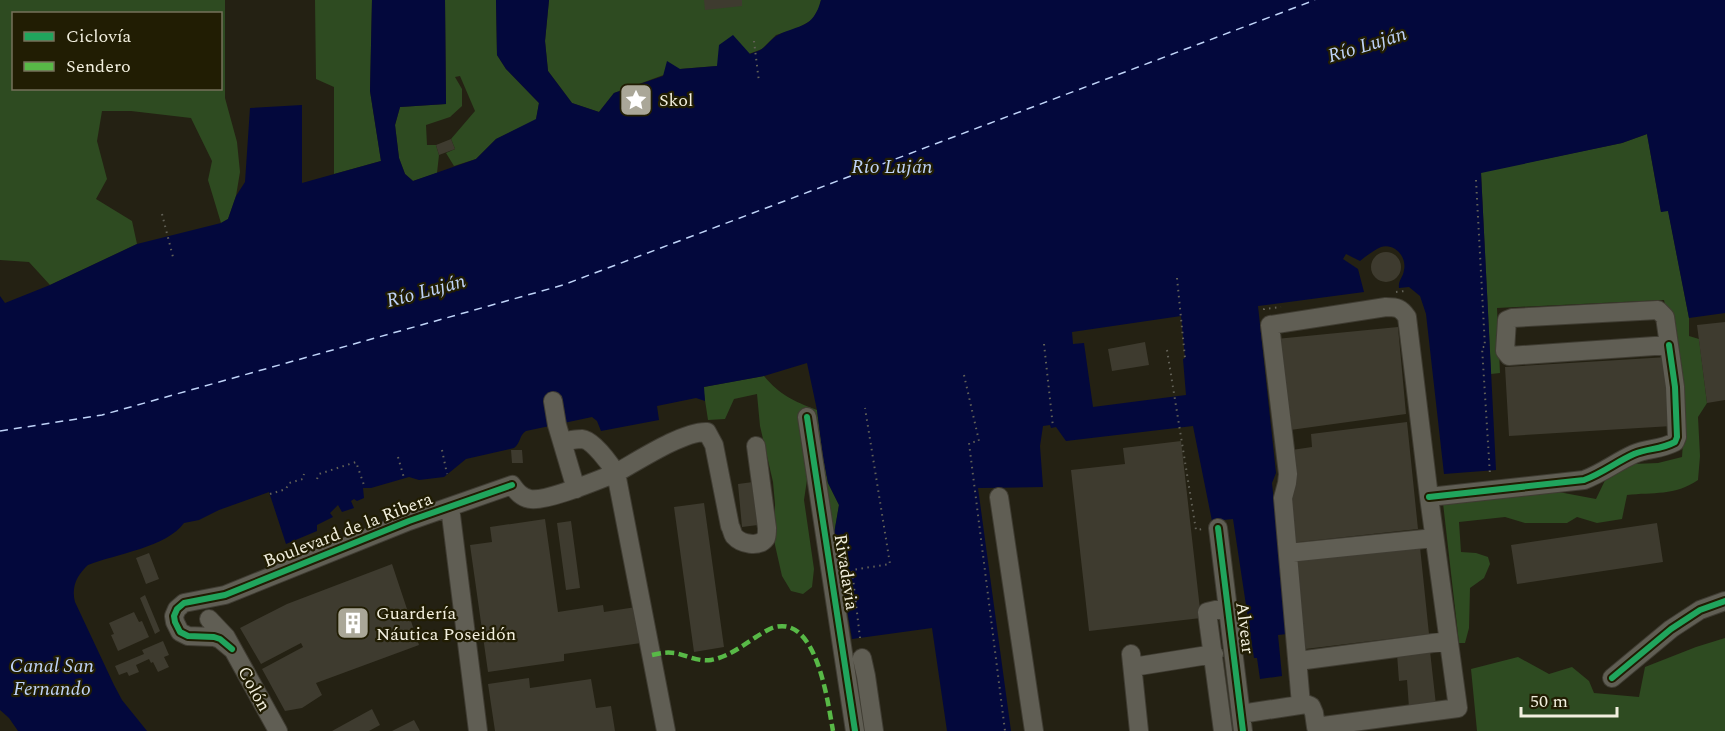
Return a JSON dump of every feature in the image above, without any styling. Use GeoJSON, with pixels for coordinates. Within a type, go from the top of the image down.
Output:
{"type":"FeatureCollection","features":[{"type":"Feature","properties":{"kind":"street"},"geometry":{"type":"LineString","coordinates":[[1242,723],[1301,704],[1311,706],[1316,727],[1367,725],[1458,708],[1434,538],[1407,317],[1403,310],[1396,307],[1270,325],[1288,474],[1283,498],[1301,704]]}},
{"type":"Feature","properties":{"kind":"street"},"geometry":{"type":"LineString","coordinates":[[1429,497],[1584,480],[1601,474],[1615,463],[1638,452],[1666,447],[1675,442],[1677,436],[1675,387],[1669,345],[1665,317],[1658,310],[1512,318],[1506,322],[1505,351],[1509,356],[1669,345]]}},
{"type":"Feature","properties":{"kind":"street"},"geometry":{"type":"LineString","coordinates":[[553,401],[576,489],[616,473],[680,440],[700,432],[707,432],[714,445],[734,536],[742,542],[753,544],[767,537],[756,446]]}},
{"type":"Feature","properties":{"kind":"street","name":"Rivadavia"},"geometry":{"type":"LineString","coordinates":[[807,417],[855,731]]}},
{"type":"Feature","properties":{"kind":"street"},"geometry":{"type":"LineString","coordinates":[[562,441],[581,439],[589,442],[616,473],[666,731]]}},
{"type":"Feature","properties":{"kind":"street","name":"Boulevard de la Ribera"},"geometry":{"type":"LineString","coordinates":[[195,602],[225,595],[399,525],[512,485],[522,496],[533,500],[576,489]]}},
{"type":"Feature","properties":{"kind":"street"},"geometry":{"type":"LineString","coordinates":[[999,497],[1034,731]]}},
{"type":"Feature","properties":{"kind":"street"},"geometry":{"type":"LineString","coordinates":[[450,507],[478,731]]}},
{"type":"Feature","properties":{"kind":"street","name":"Alvear"},"geometry":{"type":"LineString","coordinates":[[1218,528],[1242,723]]}},
{"type":"Feature","properties":{"kind":"street"},"geometry":{"type":"LineString","coordinates":[[1288,553],[1434,538]]}},
{"type":"Feature","properties":{"kind":"street","name":"Boulevard de la Ribera"},"geometry":{"type":"LineString","coordinates":[[209,617],[214,606],[225,595]]}},
{"type":"Feature","properties":{"kind":"street"},"geometry":{"type":"LineString","coordinates":[[1612,678],[1671,629],[1700,610],[1725,601]]}},
{"type":"Feature","properties":{"kind":"street"},"geometry":{"type":"LineString","coordinates":[[198,635],[206,629],[209,617],[203,605],[195,602],[184,603],[177,609],[174,616],[180,632],[188,636],[198,635],[220,639],[232,649]]}},
{"type":"Feature","properties":{"kind":"street"},"geometry":{"type":"LineString","coordinates":[[1223,731],[1208,612],[1228,607]]}},
{"type":"Feature","properties":{"kind":"street","name":"Colón"},"geometry":{"type":"LineString","coordinates":[[209,617],[226,638],[278,731]]}},
{"type":"Feature","properties":{"kind":"street"},"geometry":{"type":"LineString","coordinates":[[1298,661],[1449,641]]}},
{"type":"Feature","properties":{"kind":"street"},"geometry":{"type":"LineString","coordinates":[[1139,731],[1132,660],[1214,654]]}},
{"type":"Feature","properties":{"kind":"street"},"geometry":{"type":"LineString","coordinates":[[862,658],[874,731]]}},
{"type":"Feature","properties":{"kind":"path"},"geometry":{"type":"LineString","coordinates":[[754,41],[759,82]]}},
{"type":"Feature","properties":{"kind":"path"},"geometry":{"type":"LineString","coordinates":[[1476,180],[1485,347],[1482,347],[1490,477]]}},
{"type":"Feature","properties":{"kind":"path"},"geometry":{"type":"LineString","coordinates":[[162,214],[173,257]]}},
{"type":"Feature","properties":{"kind":"path"},"geometry":{"type":"LineString","coordinates":[[1177,278],[1185,358]]}},
{"type":"Feature","properties":{"kind":"path"},"geometry":{"type":"LineString","coordinates":[[1044,344],[1053,427]]}},
{"type":"Feature","properties":{"kind":"path"},"geometry":{"type":"LineString","coordinates":[[1167,350],[1176,394],[1196,530],[1218,528]]}},
{"type":"Feature","properties":{"kind":"path"},"geometry":{"type":"LineString","coordinates":[[964,375],[979,441],[969,443],[1005,731]]}},
{"type":"Feature","properties":{"kind":"path"},"geometry":{"type":"LineString","coordinates":[[860,638],[852,570],[890,564],[865,408]]}},
{"type":"Feature","properties":{"kind":"path"},"geometry":{"type":"LineString","coordinates":[[442,450],[447,474]]}},
{"type":"Feature","properties":{"kind":"path"},"geometry":{"type":"LineString","coordinates":[[398,456],[404,478]]}},
{"type":"Feature","properties":{"kind":"path"},"geometry":{"type":"LineString","coordinates":[[317,479],[319,474],[356,462],[365,488]]}},
{"type":"Feature","properties":{"kind":"path"},"geometry":{"type":"LineString","coordinates":[[270,494],[286,489],[288,483],[303,479],[304,474]]}},
{"type":"Feature","properties":{"kind":"green space"},"geometry":{"type":"Polygon","coordinates":[[[0,0],[225,0],[225,98],[237,142],[240,172],[236,196],[228,219],[221,223],[208,180],[212,161],[191,118],[131,111],[102,111],[97,141],[107,179],[96,199],[132,221],[137,244],[50,285],[29,262],[0,260],[0,0]]]}},
{"type":"Feature","properties":{"kind":"green space"},"geometry":{"type":"Polygon","coordinates":[[[315,0],[372,0],[370,91],[381,161],[334,174],[334,87],[316,79],[315,0]]]}},
{"type":"Feature","properties":{"kind":"green space"},"geometry":{"type":"Polygon","coordinates":[[[445,0],[496,0],[497,55],[506,69],[539,103],[536,120],[496,139],[476,159],[454,166],[446,153],[455,149],[451,139],[475,111],[460,76],[455,77],[462,89],[462,106],[450,117],[426,125],[427,145],[436,145],[439,155],[437,173],[413,181],[405,174],[399,158],[395,125],[400,107],[446,104],[445,0]]]}},
{"type":"Feature","properties":{"kind":"green space"},"geometry":{"type":"Polygon","coordinates":[[[549,0],[704,0],[742,6],[742,0],[821,0],[812,20],[796,29],[776,35],[762,49],[717,66],[680,69],[614,93],[599,112],[572,103],[548,71],[545,41],[549,0]]]}},
{"type":"Feature","properties":{"kind":"green space"},"geometry":{"type":"Polygon","coordinates":[[[1647,134],[1661,212],[1668,210],[1689,318],[1689,336],[1699,339],[1707,403],[1698,417],[1700,456],[1698,480],[1672,491],[1627,495],[1622,519],[1597,523],[1577,517],[1567,523],[1525,523],[1505,517],[1459,522],[1461,552],[1488,557],[1490,564],[1484,578],[1470,588],[1469,628],[1465,643],[1459,643],[1443,503],[1520,494],[1532,495],[1548,490],[1596,499],[1610,470],[1633,464],[1658,463],[1682,457],[1683,442],[1673,338],[1664,300],[1497,308],[1500,373],[1491,374],[1481,172],[1622,143],[1647,134]]]}},
{"type":"Feature","properties":{"kind":"green space"},"geometry":{"type":"Polygon","coordinates":[[[764,376],[788,397],[817,410],[828,483],[839,505],[834,534],[808,473],[804,500],[814,569],[812,587],[803,594],[791,591],[782,576],[775,545],[773,482],[760,426],[757,394],[734,399],[725,419],[708,420],[703,387],[764,376]]]}},
{"type":"Feature","properties":{"kind":"green space"},"geometry":{"type":"Polygon","coordinates":[[[1725,638],[1725,731],[1477,731],[1471,669],[1518,657],[1549,674],[1572,667],[1589,681],[1594,693],[1639,697],[1645,667],[1725,638]]]}},
{"type":"Feature","properties":{"kind":"water","name":"Río Luján"},"geometry":{"type":"Polygon","coordinates":[[[372,0],[445,0],[446,104],[400,107],[395,125],[399,158],[405,174],[413,181],[476,159],[496,139],[536,119],[539,103],[506,69],[497,55],[496,0],[549,0],[545,41],[548,71],[572,103],[599,112],[614,93],[663,76],[667,61],[680,69],[717,66],[719,45],[733,35],[750,54],[760,50],[776,36],[810,21],[821,0],[1725,0],[1725,313],[1689,318],[1668,211],[1661,212],[1647,134],[1622,143],[1481,173],[1496,470],[1444,474],[1426,314],[1420,296],[1409,287],[1399,288],[1404,260],[1395,249],[1381,247],[1360,261],[1346,254],[1343,259],[1358,269],[1364,292],[1258,306],[1276,473],[1272,483],[1287,634],[1278,635],[1282,676],[1260,679],[1257,658],[1254,658],[1233,519],[1212,521],[1193,426],[1066,441],[1056,427],[1043,426],[1040,446],[1043,487],[978,488],[1011,731],[947,731],[932,628],[852,639],[834,534],[839,505],[828,483],[807,363],[764,376],[704,387],[705,401],[696,398],[657,406],[659,420],[601,431],[597,421],[592,417],[526,431],[514,448],[466,459],[444,477],[419,480],[409,477],[371,488],[363,488],[364,498],[351,501],[354,508],[342,512],[338,505],[330,513],[333,517],[317,525],[317,531],[286,544],[269,492],[219,510],[199,520],[184,523],[166,538],[154,544],[88,565],[76,582],[75,602],[122,700],[147,731],[18,731],[0,710],[0,296],[5,303],[50,285],[137,244],[221,223],[228,219],[236,196],[245,182],[250,108],[302,105],[302,183],[381,161],[370,91],[372,0]],[[1181,316],[1072,332],[1073,344],[1084,343],[1093,407],[1186,395],[1183,359],[1185,358],[1181,316]]]}},
{"type":"Feature","properties":{"kind":"building"},"geometry":{"type":"Polygon","coordinates":[[[704,0],[742,0],[742,6],[705,10],[704,0]]]}},
{"type":"Feature","properties":{"kind":"building"},"geometry":{"type":"Polygon","coordinates":[[[451,139],[455,149],[439,155],[436,145],[451,139]]]}},
{"type":"Feature","properties":{"kind":"building"},"geometry":{"type":"Polygon","coordinates":[[[1386,252],[1397,256],[1401,267],[1397,278],[1386,282],[1375,278],[1371,267],[1375,256],[1386,252]]]}},
{"type":"Feature","properties":{"kind":"building"},"geometry":{"type":"Polygon","coordinates":[[[1725,322],[1725,400],[1707,403],[1697,325],[1725,322]]]}},
{"type":"Feature","properties":{"kind":"building"},"geometry":{"type":"Polygon","coordinates":[[[1398,327],[1406,414],[1283,431],[1276,339],[1398,327]]]}},
{"type":"Feature","properties":{"kind":"building"},"geometry":{"type":"Polygon","coordinates":[[[1145,342],[1149,365],[1112,371],[1108,349],[1145,342]]]}},
{"type":"Feature","properties":{"kind":"building"},"geometry":{"type":"Polygon","coordinates":[[[1668,357],[1672,426],[1509,436],[1505,367],[1668,357]]]}},
{"type":"Feature","properties":{"kind":"building"},"geometry":{"type":"Polygon","coordinates":[[[1407,422],[1418,529],[1290,543],[1285,451],[1312,447],[1311,434],[1407,422]]]}},
{"type":"Feature","properties":{"kind":"building"},"geometry":{"type":"Polygon","coordinates":[[[1181,441],[1201,618],[1089,631],[1071,470],[1125,464],[1123,448],[1181,441]]]}},
{"type":"Feature","properties":{"kind":"building"},"geometry":{"type":"Polygon","coordinates":[[[511,450],[522,450],[523,463],[512,463],[511,450]]]}},
{"type":"Feature","properties":{"kind":"building"},"geometry":{"type":"Polygon","coordinates":[[[753,482],[758,525],[742,527],[738,484],[753,482]]]}},
{"type":"Feature","properties":{"kind":"building"},"geometry":{"type":"Polygon","coordinates":[[[704,503],[724,647],[694,652],[674,507],[704,503]]]}},
{"type":"Feature","properties":{"kind":"building"},"geometry":{"type":"Polygon","coordinates":[[[545,519],[558,612],[603,605],[604,612],[636,607],[641,643],[564,654],[564,661],[488,672],[470,545],[492,542],[490,527],[545,519]]]}},
{"type":"Feature","properties":{"kind":"building"},"geometry":{"type":"Polygon","coordinates":[[[571,521],[580,588],[566,590],[557,523],[571,521]]]}},
{"type":"Feature","properties":{"kind":"building"},"geometry":{"type":"Polygon","coordinates":[[[1657,523],[1663,562],[1517,584],[1511,545],[1657,523]]]}},
{"type":"Feature","properties":{"kind":"building"},"geometry":{"type":"Polygon","coordinates":[[[1420,547],[1429,634],[1297,650],[1293,561],[1420,547]]]}},
{"type":"Feature","properties":{"kind":"building"},"geometry":{"type":"Polygon","coordinates":[[[149,553],[159,579],[146,584],[136,558],[149,553]]]}},
{"type":"Feature","properties":{"kind":"building","name":"Guardería Náutica Poseidón"},"geometry":{"type":"Polygon","coordinates":[[[392,564],[419,645],[316,683],[322,695],[302,708],[285,711],[262,669],[303,647],[301,643],[261,664],[240,628],[287,604],[392,564]]]}},
{"type":"Feature","properties":{"kind":"building"},"geometry":{"type":"Polygon","coordinates":[[[145,595],[160,631],[155,634],[140,598],[145,595]]]}},
{"type":"Feature","properties":{"kind":"building"},"geometry":{"type":"Polygon","coordinates":[[[134,612],[139,622],[142,621],[149,637],[118,651],[109,623],[134,612]]]}},
{"type":"Feature","properties":{"kind":"building"},"geometry":{"type":"Polygon","coordinates":[[[163,641],[169,655],[164,657],[169,667],[158,672],[149,659],[136,665],[139,672],[129,676],[127,672],[119,675],[115,666],[144,654],[142,650],[163,641]]]}},
{"type":"Feature","properties":{"kind":"building"},"geometry":{"type":"Polygon","coordinates":[[[1430,651],[1436,705],[1409,708],[1407,680],[1399,681],[1397,654],[1430,651]]]}},
{"type":"Feature","properties":{"kind":"building"},"geometry":{"type":"Polygon","coordinates":[[[529,678],[530,688],[591,679],[596,708],[611,706],[615,731],[495,731],[488,684],[529,678]]]}},
{"type":"Feature","properties":{"kind":"building"},"geometry":{"type":"Polygon","coordinates":[[[372,709],[380,725],[369,731],[332,731],[372,709]]]}},
{"type":"Feature","properties":{"kind":"building"},"geometry":{"type":"Polygon","coordinates":[[[414,720],[420,731],[392,731],[414,720]]]}},
{"type":"Feature","properties":{"kind":"ferry route"},"geometry":{"type":"LineString","coordinates":[[0,431],[102,415],[563,285],[1315,0]]}},
{"type":"Feature","properties":{"kind":"marked path"},"geometry":{"type":"LineString","coordinates":[[652,655],[672,653],[697,659],[717,659],[772,628],[787,627],[800,634],[810,646],[818,663],[833,731]]}},
{"type":"Feature","properties":{"kind":"cycle path"},"geometry":{"type":"LineString","coordinates":[[1429,497],[1584,480],[1634,454],[1675,442],[1677,437],[1675,387],[1669,345]]}},
{"type":"Feature","properties":{"kind":"cycle path"},"geometry":{"type":"LineString","coordinates":[[807,417],[855,731]]}},
{"type":"Feature","properties":{"kind":"cycle path"},"geometry":{"type":"LineString","coordinates":[[232,649],[214,637],[188,636],[180,632],[174,616],[177,609],[184,603],[225,595],[409,521],[512,485]]}},
{"type":"Feature","properties":{"kind":"cycle path"},"geometry":{"type":"LineString","coordinates":[[1218,528],[1243,731]]}},
{"type":"Feature","properties":{"kind":"cycle path"},"geometry":{"type":"LineString","coordinates":[[1612,678],[1671,629],[1700,610],[1725,601]]}},
{"type":"Feature","properties":{"kind":"place","name":"Skol"},"geometry":{"type":"Point","coordinates":[636,100]}},
{"type":"Feature","properties":{"kind":"place","name":"Guardería Náutica Poseidón"},"geometry":{"type":"Point","coordinates":[353,623]}},
{"type":"Feature","properties":{"kind":"water label","name":"Canal San Fernando"},"geometry":{"type":"Point","coordinates":[52,678]}}]}
